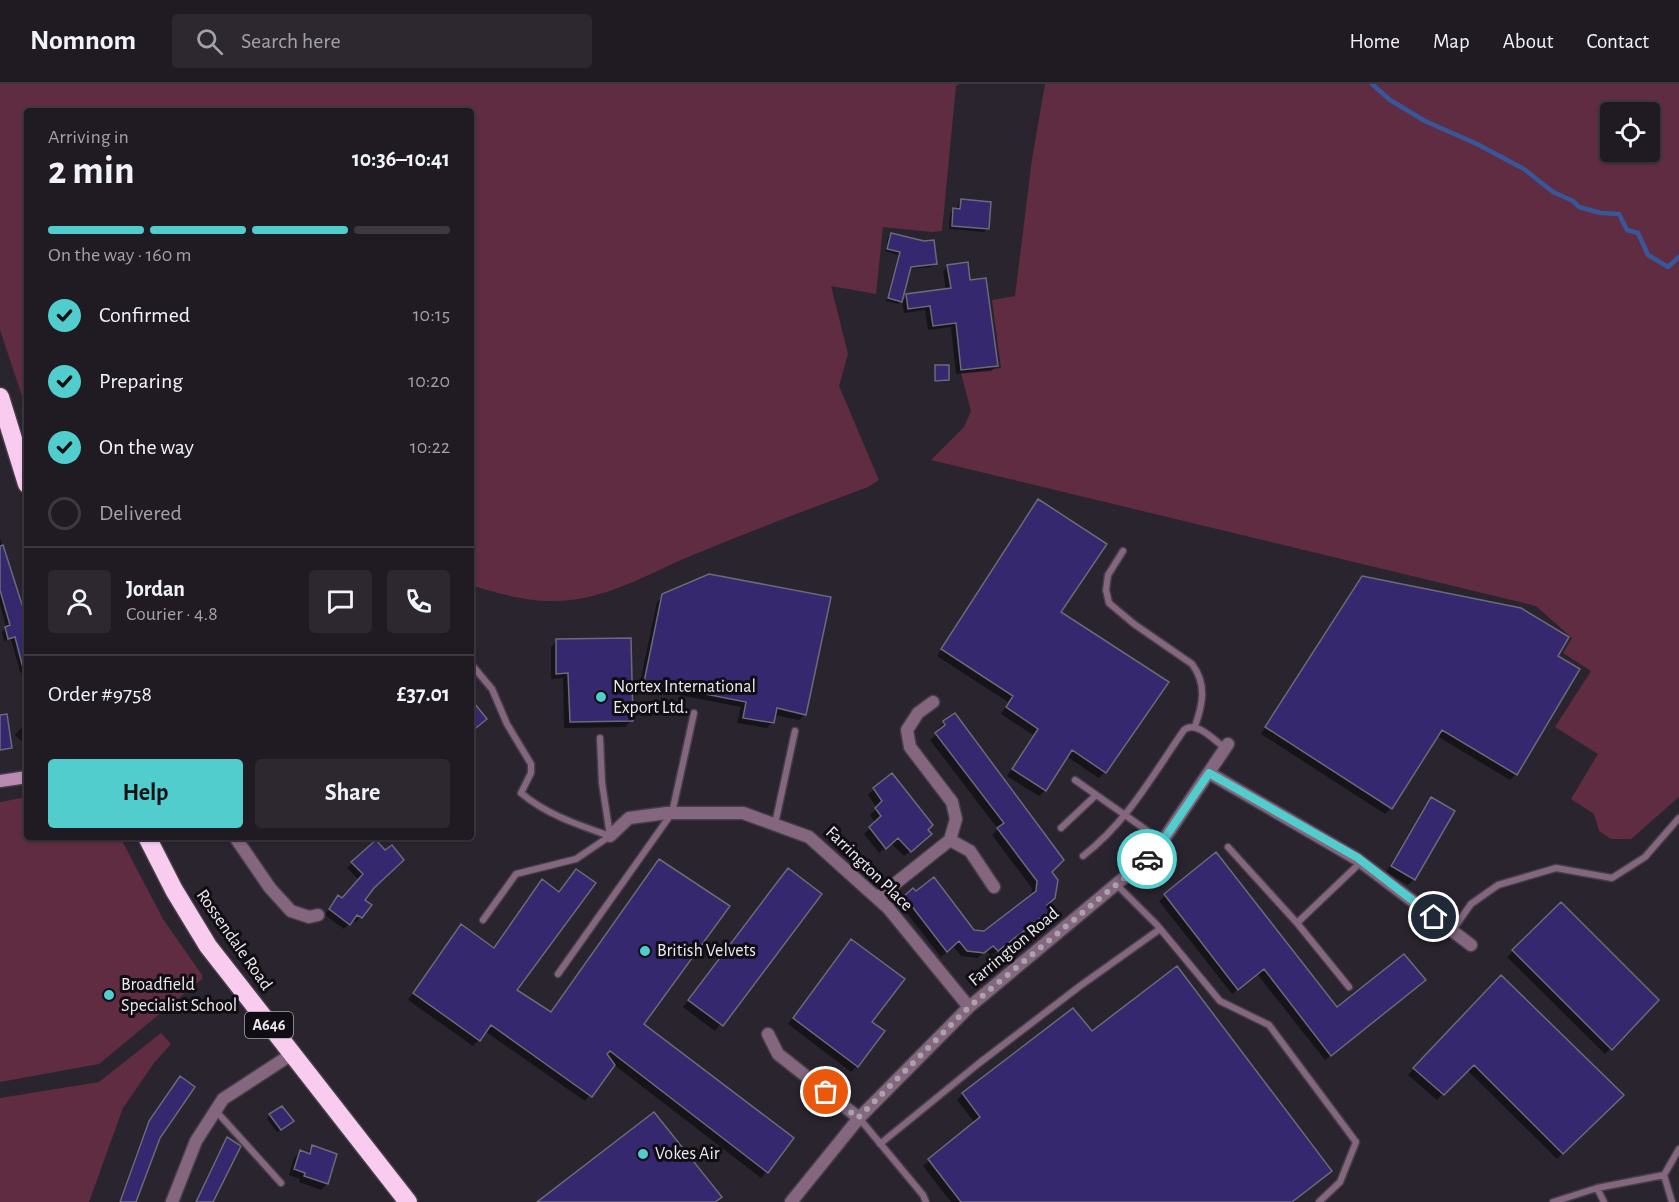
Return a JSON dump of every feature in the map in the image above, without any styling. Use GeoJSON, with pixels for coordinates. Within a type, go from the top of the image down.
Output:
{"type":"FeatureCollection","features":[{"type":"Feature","properties":{"kind":"highway"},"geometry":{"type":"LineString","coordinates":[[0,397],[21,447],[24,466]]}},
{"type":"Feature","properties":{"kind":"highway","name":"Rossendale Road"},"geometry":{"type":"LineString","coordinates":[[149,840],[174,890],[208,946],[408,1202]]}},
{"type":"Feature","properties":{"kind":"street"},"geometry":{"type":"LineString","coordinates":[[877,898],[950,840],[956,819],[952,802],[910,747],[907,730],[918,713],[933,702]]}},
{"type":"Feature","properties":{"kind":"street","name":"Farrington Road"},"geometry":{"type":"LineString","coordinates":[[791,1202],[858,1118],[969,1007],[1156,851],[1226,746]]}},
{"type":"Feature","properties":{"kind":"street"},"geometry":{"type":"LineString","coordinates":[[1209,773],[1362,862],[1470,945]]}},
{"type":"Feature","properties":{"kind":"street"},"geometry":{"type":"LineString","coordinates":[[0,781],[24,777]]}},
{"type":"Feature","properties":{"kind":"street","name":"Farrington Place"},"geometry":{"type":"LineString","coordinates":[[610,836],[629,819],[672,813],[743,813],[810,837],[888,908],[969,1007]]}},
{"type":"Feature","properties":{"kind":"street"},"geometry":{"type":"LineString","coordinates":[[237,840],[270,888],[291,911],[309,917],[318,915]]}},
{"type":"Feature","properties":{"kind":"street"},"geometry":{"type":"LineString","coordinates":[[950,840],[970,851],[994,887]]}},
{"type":"Feature","properties":{"kind":"street"},"geometry":{"type":"LineString","coordinates":[[768,1034],[778,1054],[858,1118]]}},
{"type":"Feature","properties":{"kind":"street"},"geometry":{"type":"LineString","coordinates":[[172,1202],[196,1141],[223,1099],[292,1054]]}},
{"type":"Feature","properties":{"kind":"lane"},"geometry":{"type":"LineString","coordinates":[[1123,551],[1108,575],[1106,590],[1110,603],[1134,624],[1192,664],[1202,686],[1195,726]]}},
{"type":"Feature","properties":{"kind":"lane"},"geometry":{"type":"LineString","coordinates":[[474,668],[492,689],[507,724],[531,764],[531,773],[521,793],[531,802],[550,812],[610,836]]}},
{"type":"Feature","properties":{"kind":"lane"},"geometry":{"type":"LineString","coordinates":[[558,974],[672,813],[694,713]]}},
{"type":"Feature","properties":{"kind":"lane"},"geometry":{"type":"LineString","coordinates":[[1083,856],[1127,815],[1188,726],[1195,726],[1226,746]]}},
{"type":"Feature","properties":{"kind":"lane"},"geometry":{"type":"LineString","coordinates":[[775,825],[795,731]]}},
{"type":"Feature","properties":{"kind":"lane"},"geometry":{"type":"LineString","coordinates":[[600,738],[610,836]]}},
{"type":"Feature","properties":{"kind":"lane"},"geometry":{"type":"LineString","coordinates":[[1075,780],[1163,842]]}},
{"type":"Feature","properties":{"kind":"lane"},"geometry":{"type":"LineString","coordinates":[[1061,828],[1096,795]]}},
{"type":"Feature","properties":{"kind":"lane"},"geometry":{"type":"LineString","coordinates":[[1452,931],[1471,904],[1498,885],[1556,868],[1612,878],[1645,857],[1679,818]]}},
{"type":"Feature","properties":{"kind":"lane"},"geometry":{"type":"LineString","coordinates":[[483,920],[516,874],[576,859],[610,836]]}},
{"type":"Feature","properties":{"kind":"lane"},"geometry":{"type":"LineString","coordinates":[[1228,847],[1297,923],[1349,987]]}},
{"type":"Feature","properties":{"kind":"lane"},"geometry":{"type":"LineString","coordinates":[[1297,923],[1362,862]]}},
{"type":"Feature","properties":{"kind":"lane"},"geometry":{"type":"LineString","coordinates":[[1116,885],[1160,929],[1220,1002],[1269,1024],[1356,1142],[1340,1182],[1319,1202]]}},
{"type":"Feature","properties":{"kind":"lane"},"geometry":{"type":"LineString","coordinates":[[880,1144],[987,1057],[1160,929]]}},
{"type":"Feature","properties":{"kind":"lane"},"geometry":{"type":"LineString","coordinates":[[216,1110],[281,1182]]}},
{"type":"Feature","properties":{"kind":"lane"},"geometry":{"type":"LineString","coordinates":[[858,1118],[926,1202]]}},
{"type":"Feature","properties":{"kind":"lane"},"geometry":{"type":"LineString","coordinates":[[1672,1202],[1664,1175],[1679,1149]]}},
{"type":"Feature","properties":{"kind":"lane"},"geometry":{"type":"LineString","coordinates":[[1553,1202],[1597,1188],[1664,1175]]}},
{"type":"Feature","properties":{"kind":"lane"},"geometry":{"type":"LineString","coordinates":[[1597,1188],[1604,1202]]}},
{"type":"Feature","properties":{"kind":"shaded area"},"geometry":{"type":"Polygon","coordinates":[[[0,84],[959,84],[956,86],[942,231],[883,227],[876,294],[831,286],[848,354],[839,386],[879,480],[868,487],[715,546],[624,586],[589,597],[551,601],[531,600],[474,586],[474,108],[24,108],[24,402],[0,330],[0,84]]]}},
{"type":"Feature","properties":{"kind":"shaded area"},"geometry":{"type":"Polygon","coordinates":[[[1045,84],[1679,84],[1679,797],[1631,839],[1611,839],[1599,831],[1594,814],[1571,799],[1598,754],[1555,727],[1591,671],[1563,653],[1572,638],[1536,606],[931,460],[964,427],[971,411],[961,373],[1001,368],[992,300],[1015,296],[1032,159],[1045,84]]]}},
{"type":"Feature","properties":{"kind":"shaded area","name":"Broadfield Specialist School"},"geometry":{"type":"Polygon","coordinates":[[[24,798],[24,840],[122,840],[163,919],[202,975],[202,979],[99,1064],[0,1082],[0,802],[24,798]]]}},
{"type":"Feature","properties":{"kind":"shaded area"},"geometry":{"type":"Polygon","coordinates":[[[161,1033],[171,1044],[154,1063],[123,1108],[89,1202],[0,1202],[0,1098],[99,1082],[161,1033]]]}},
{"type":"Feature","properties":{"kind":"building"},"geometry":{"type":"Polygon","coordinates":[[[961,199],[991,202],[989,229],[952,226],[953,208],[960,209],[961,199]]]}},
{"type":"Feature","properties":{"kind":"building"},"geometry":{"type":"Polygon","coordinates":[[[891,233],[924,241],[934,240],[937,264],[911,267],[902,302],[888,298],[900,252],[887,249],[891,233]]]}},
{"type":"Feature","properties":{"kind":"building"},"geometry":{"type":"Polygon","coordinates":[[[968,262],[970,280],[986,278],[998,366],[961,370],[956,323],[933,326],[930,306],[908,309],[906,294],[951,288],[947,265],[968,262]]]}},
{"type":"Feature","properties":{"kind":"building"},"geometry":{"type":"Polygon","coordinates":[[[935,365],[949,365],[949,380],[935,381],[935,365]]]}},
{"type":"Feature","properties":{"kind":"building"},"geometry":{"type":"Polygon","coordinates":[[[1038,499],[1107,544],[1061,612],[1169,682],[1106,773],[1072,750],[1046,791],[1012,769],[1038,729],[1006,707],[1013,696],[941,649],[1038,499]]]}},
{"type":"Feature","properties":{"kind":"building"},"geometry":{"type":"Polygon","coordinates":[[[3,545],[24,611],[24,668],[15,637],[8,639],[5,627],[10,625],[0,590],[0,546],[3,545]]]}},
{"type":"Feature","properties":{"kind":"building"},"geometry":{"type":"Polygon","coordinates":[[[709,574],[831,597],[806,715],[777,708],[774,723],[743,718],[746,702],[644,682],[662,594],[709,574]]]}},
{"type":"Feature","properties":{"kind":"building"},"geometry":{"type":"Polygon","coordinates":[[[1362,576],[1521,608],[1569,637],[1558,656],[1580,669],[1517,775],[1442,730],[1392,809],[1265,727],[1362,576]]]}},
{"type":"Feature","properties":{"kind":"building","name":"Nortex International Export Ltd."},"geometry":{"type":"Polygon","coordinates":[[[631,638],[633,721],[570,722],[568,673],[556,674],[556,639],[631,638]]]}},
{"type":"Feature","properties":{"kind":"building"},"geometry":{"type":"Polygon","coordinates":[[[474,703],[487,719],[474,730],[474,703]]]}},
{"type":"Feature","properties":{"kind":"building"},"geometry":{"type":"Polygon","coordinates":[[[955,713],[1064,860],[1052,872],[1058,880],[1055,898],[1047,905],[1051,910],[998,951],[993,946],[984,953],[967,951],[959,941],[947,952],[904,896],[913,888],[916,891],[934,877],[974,930],[984,931],[1036,891],[1037,881],[997,828],[1004,823],[935,733],[945,725],[943,721],[955,713]]]}},
{"type":"Feature","properties":{"kind":"building"},"geometry":{"type":"Polygon","coordinates":[[[7,714],[12,748],[0,750],[0,715],[7,714]]]}},
{"type":"Feature","properties":{"kind":"building"},"geometry":{"type":"Polygon","coordinates":[[[892,773],[933,825],[928,830],[932,834],[911,852],[898,838],[886,849],[869,827],[881,816],[875,808],[882,801],[873,788],[892,773]]]}},
{"type":"Feature","properties":{"kind":"building"},"geometry":{"type":"Polygon","coordinates":[[[1431,797],[1455,811],[1415,880],[1391,866],[1431,797]]]}},
{"type":"Feature","properties":{"kind":"building"},"geometry":{"type":"Polygon","coordinates":[[[376,840],[385,850],[392,845],[404,860],[374,888],[365,900],[372,905],[362,918],[357,915],[350,925],[329,909],[338,895],[342,898],[363,874],[351,862],[376,840]]]}},
{"type":"Feature","properties":{"kind":"building"},"geometry":{"type":"Polygon","coordinates":[[[1216,852],[1337,1007],[1404,954],[1426,980],[1331,1056],[1264,969],[1238,990],[1164,894],[1216,852]]]}},
{"type":"Feature","properties":{"kind":"building"},"geometry":{"type":"Polygon","coordinates":[[[659,859],[730,906],[644,1024],[794,1138],[768,1173],[610,1051],[607,1054],[615,1065],[592,1097],[491,1025],[480,1041],[413,993],[461,924],[494,948],[542,879],[559,892],[576,869],[596,883],[517,990],[551,1012],[659,859]]]}},
{"type":"Feature","properties":{"kind":"building"},"geometry":{"type":"Polygon","coordinates":[[[788,868],[822,894],[723,1026],[688,1000],[788,868]]]}},
{"type":"Feature","properties":{"kind":"building"},"geometry":{"type":"Polygon","coordinates":[[[1561,902],[1659,1000],[1612,1050],[1512,950],[1561,902]]]}},
{"type":"Feature","properties":{"kind":"building"},"geometry":{"type":"Polygon","coordinates":[[[851,939],[905,979],[872,1022],[885,1031],[858,1067],[793,1018],[851,939]]]}},
{"type":"Feature","properties":{"kind":"building"},"geometry":{"type":"Polygon","coordinates":[[[1177,966],[1332,1171],[1292,1202],[961,1202],[928,1159],[980,1117],[962,1093],[1073,1008],[1092,1031],[1177,966]]]}},
{"type":"Feature","properties":{"kind":"building"},"geometry":{"type":"Polygon","coordinates":[[[1501,975],[1624,1095],[1563,1154],[1474,1065],[1444,1095],[1413,1068],[1501,975]]]}},
{"type":"Feature","properties":{"kind":"building"},"geometry":{"type":"Polygon","coordinates":[[[180,1076],[195,1087],[160,1138],[136,1202],[120,1202],[149,1121],[180,1076]]]}},
{"type":"Feature","properties":{"kind":"building"},"geometry":{"type":"Polygon","coordinates":[[[282,1106],[294,1121],[281,1130],[269,1114],[282,1106]]]}},
{"type":"Feature","properties":{"kind":"building","name":"Vokes Air"},"geometry":{"type":"Polygon","coordinates":[[[654,1112],[722,1197],[715,1202],[537,1202],[654,1112]]]}},
{"type":"Feature","properties":{"kind":"building"},"geometry":{"type":"Polygon","coordinates":[[[227,1137],[241,1146],[213,1202],[196,1202],[227,1137]]]}},
{"type":"Feature","properties":{"kind":"building"},"geometry":{"type":"Polygon","coordinates":[[[312,1145],[337,1154],[328,1184],[304,1176],[305,1173],[294,1169],[300,1150],[310,1154],[312,1145]]]}},
{"type":"Feature","properties":{"kind":"waterway"},"geometry":{"type":"LineString","coordinates":[[1372,84],[1390,100],[1425,121],[1477,144],[1524,169],[1553,192],[1573,201],[1579,207],[1601,213],[1619,214],[1627,230],[1638,233],[1648,255],[1668,267],[1679,257]]}},
{"type":"Feature","properties":{"kind":"way so far"},"geometry":{"type":"LineString","coordinates":[[826,1092],[858,1118],[969,1007],[1147,859]]}},
{"type":"Feature","properties":{"kind":"place","name":"Nortex International Export Ltd."},"geometry":{"type":"Point","coordinates":[601,697]}},
{"type":"Feature","properties":{"kind":"place","name":"British Velvets"},"geometry":{"type":"Point","coordinates":[645,951]}},
{"type":"Feature","properties":{"kind":"place","name":"Broadfield Specialist School"},"geometry":{"type":"Point","coordinates":[109,995]}},
{"type":"Feature","properties":{"kind":"place","name":"Vokes Air"},"geometry":{"type":"Point","coordinates":[643,1154]}},
{"type":"Feature","properties":{"kind":"route"},"geometry":{"type":"LineString","coordinates":[[1147,859],[1156,851],[1209,773],[1358,858],[1434,917]]}}]}
